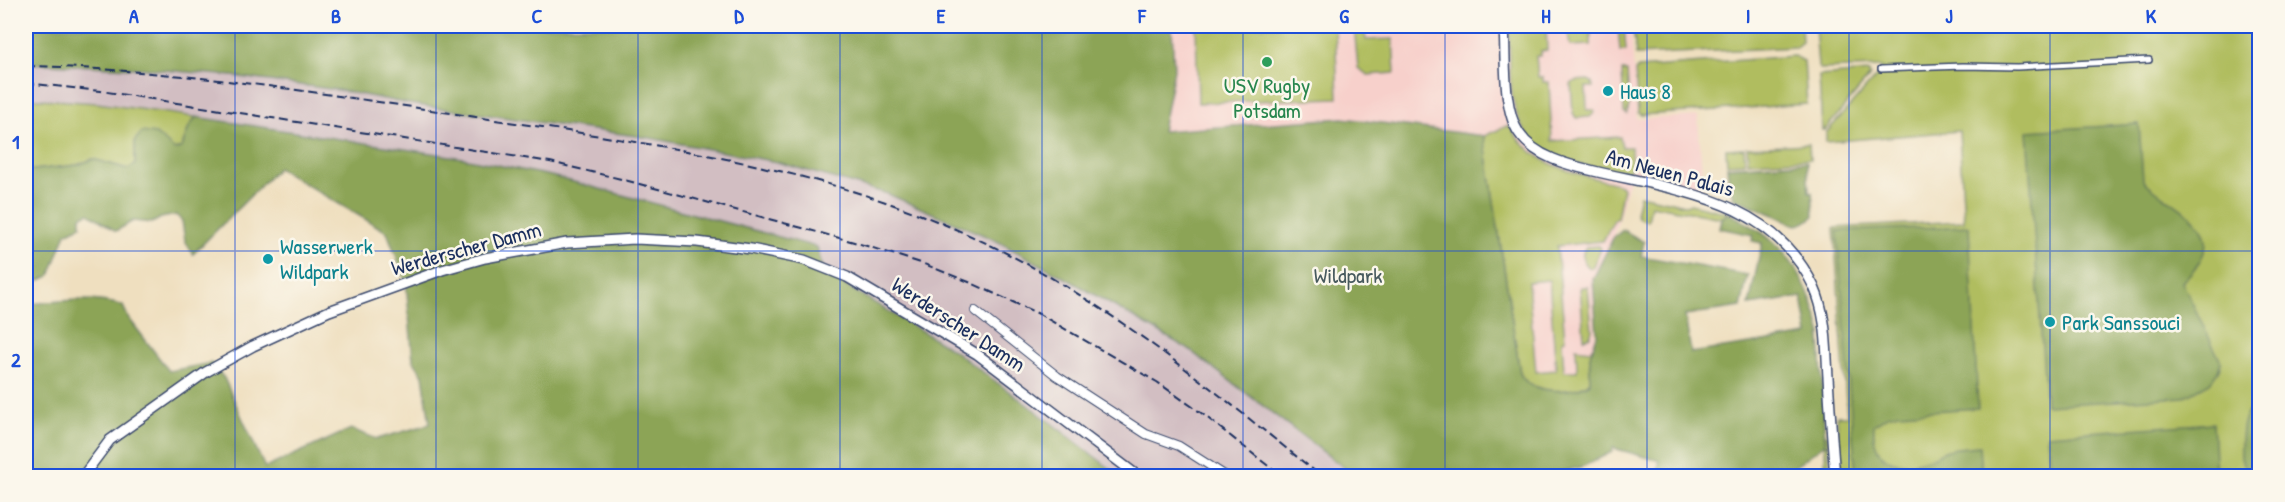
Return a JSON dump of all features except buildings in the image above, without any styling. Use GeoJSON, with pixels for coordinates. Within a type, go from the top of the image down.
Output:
{"type":"FeatureCollection","features":[{"type":"Feature","properties":{"kind":"street","name":"Am Neuen Palais"},"geometry":{"type":"LineString","coordinates":[[1504,26],[1511,111],[1519,134],[1528,143],[1555,160],[1574,167],[1723,204],[1770,230],[1801,264],[1814,288],[1824,315],[1834,477]]}},
{"type":"Feature","properties":{"kind":"street"},"geometry":{"type":"LineString","coordinates":[[1881,69],[1964,66],[2017,68],[2150,60]]}},
{"type":"Feature","properties":{"kind":"street","name":"Werderscher Damm"},"geometry":{"type":"LineString","coordinates":[[83,477],[97,456],[116,436],[206,372],[253,346],[329,311],[442,270],[495,256],[567,243],[636,239],[751,249],[804,260],[847,277],[977,354],[1138,477]]}},
{"type":"Feature","properties":{"kind":"street","name":"Werderscher Damm"},"geometry":{"type":"LineString","coordinates":[[975,311],[1057,376],[1146,434],[1179,446],[1226,477]]}},
{"type":"Feature","properties":{"kind":"shaded area"},"geometry":{"type":"Polygon","coordinates":[[[1172,26],[1631,26],[1637,119],[1698,116],[1703,188],[1630,175],[1613,238],[1593,279],[1597,385],[1523,402],[1162,131],[1174,70],[1172,26]]]}},
{"type":"Feature","properties":{"kind":"shaded area"},"geometry":{"type":"Polygon","coordinates":[[[26,63],[153,69],[232,76],[338,90],[410,104],[650,138],[777,162],[888,195],[995,240],[1188,349],[1355,476],[1120,476],[950,348],[823,272],[817,247],[551,176],[463,158],[97,103],[26,98],[26,63]]]}},
{"type":"Feature","properties":{"kind":"green space","name":"Wildpark"},"geometry":{"type":"Polygon","coordinates":[[[26,26],[1172,26],[1174,70],[1162,131],[1343,118],[1484,136],[1520,373],[1525,380],[1541,389],[1573,389],[1590,383],[1590,356],[1597,335],[1593,279],[1613,238],[1623,230],[1644,242],[1641,256],[1748,275],[1741,307],[1685,315],[1691,353],[1808,335],[1802,297],[1749,305],[1762,243],[1752,241],[1753,235],[1719,228],[1721,218],[1729,213],[1757,229],[1782,250],[1798,272],[1819,322],[1822,335],[1820,336],[1825,444],[1782,476],[1656,476],[1660,461],[1613,448],[1612,452],[1584,466],[1546,476],[1355,476],[1188,349],[995,240],[888,194],[777,162],[650,138],[410,104],[338,90],[232,76],[153,69],[26,63],[26,26]]]}},
{"type":"Feature","properties":{"kind":"green space","name":"USV Rugby Potsdam"},"geometry":{"type":"Polygon","coordinates":[[[1196,26],[1335,26],[1338,98],[1198,103],[1196,26]]]}},
{"type":"Feature","properties":{"kind":"green space"},"geometry":{"type":"Polygon","coordinates":[[[1354,26],[1364,26],[1366,40],[1393,39],[1395,73],[1368,75],[1358,68],[1354,26]]]}},
{"type":"Feature","properties":{"kind":"green space"},"geometry":{"type":"Polygon","coordinates":[[[1509,26],[1546,26],[1547,50],[1541,51],[1541,56],[1536,56],[1538,77],[1543,77],[1543,82],[1549,82],[1552,141],[1620,137],[1622,147],[1631,147],[1631,166],[1625,175],[1561,157],[1546,150],[1523,128],[1513,102],[1509,26]]]}},
{"type":"Feature","properties":{"kind":"green space"},"geometry":{"type":"Polygon","coordinates":[[[1567,26],[1591,26],[1591,45],[1570,46],[1567,26]]]}},
{"type":"Feature","properties":{"kind":"green space"},"geometry":{"type":"Polygon","coordinates":[[[1618,26],[1624,26],[1626,51],[1620,51],[1618,26]]]}},
{"type":"Feature","properties":{"kind":"green space"},"geometry":{"type":"Polygon","coordinates":[[[1633,26],[1801,26],[1802,42],[1796,47],[1636,55],[1633,26]]]}},
{"type":"Feature","properties":{"kind":"green space","name":"Park Sanssouci"},"geometry":{"type":"Polygon","coordinates":[[[1815,26],[2259,26],[2259,476],[1841,476],[1837,416],[1847,416],[1834,228],[1964,221],[1959,131],[1826,142],[1826,133],[1881,71],[1881,67],[1820,69],[1815,26]]]}},
{"type":"Feature","properties":{"kind":"green space"},"geometry":{"type":"Polygon","coordinates":[[[1794,56],[1804,61],[1807,104],[1641,115],[1638,113],[1635,71],[1638,68],[1794,56]]]}},
{"type":"Feature","properties":{"kind":"green space"},"geometry":{"type":"Polygon","coordinates":[[[1622,71],[1627,71],[1629,106],[1627,114],[1624,112],[1622,71]]]}},
{"type":"Feature","properties":{"kind":"green space"},"geometry":{"type":"Polygon","coordinates":[[[1869,72],[1870,76],[1825,130],[1822,130],[1819,76],[1869,72]]]}},
{"type":"Feature","properties":{"kind":"green space"},"geometry":{"type":"Polygon","coordinates":[[[1575,81],[1592,82],[1593,87],[1586,87],[1587,110],[1594,110],[1594,113],[1590,117],[1576,118],[1573,113],[1571,84],[1575,81]]]}},
{"type":"Feature","properties":{"kind":"green space"},"geometry":{"type":"Polygon","coordinates":[[[26,98],[97,103],[196,117],[189,127],[182,147],[175,150],[135,140],[135,165],[128,169],[93,159],[77,165],[26,171],[26,98]]]}},
{"type":"Feature","properties":{"kind":"green space"},"geometry":{"type":"Polygon","coordinates":[[[196,117],[463,158],[551,176],[817,247],[823,272],[950,348],[1120,476],[26,476],[26,289],[29,304],[88,300],[123,306],[128,317],[169,371],[211,363],[224,378],[265,468],[351,429],[377,439],[430,424],[423,375],[413,360],[406,282],[387,232],[278,168],[193,254],[185,241],[182,221],[176,215],[161,218],[152,223],[133,221],[116,231],[89,213],[81,216],[81,226],[66,233],[50,276],[26,286],[26,171],[77,165],[93,159],[128,169],[135,165],[135,140],[142,132],[156,134],[175,150],[182,147],[189,127],[196,117]]]}},
{"type":"Feature","properties":{"kind":"green space"},"geometry":{"type":"Polygon","coordinates":[[[2139,124],[2143,180],[2198,223],[2205,235],[2205,248],[2198,263],[2182,282],[2221,362],[2218,372],[2210,383],[2184,397],[2046,405],[2027,131],[2139,124]]]}},
{"type":"Feature","properties":{"kind":"green space"},"geometry":{"type":"Polygon","coordinates":[[[1509,125],[1531,151],[1544,160],[1572,172],[1621,185],[1623,188],[1617,218],[1603,241],[1557,246],[1565,340],[1562,341],[1564,371],[1577,371],[1576,348],[1590,350],[1593,347],[1590,356],[1590,381],[1584,386],[1565,390],[1543,389],[1533,386],[1520,373],[1484,136],[1509,125]],[[1549,280],[1528,282],[1536,372],[1556,370],[1549,280]]]}},
{"type":"Feature","properties":{"kind":"green space"},"geometry":{"type":"Polygon","coordinates":[[[1809,144],[1810,159],[1748,162],[1747,147],[1809,144]]]}},
{"type":"Feature","properties":{"kind":"green space"},"geometry":{"type":"Polygon","coordinates":[[[1744,148],[1745,163],[1727,164],[1726,149],[1744,148]]]}},
{"type":"Feature","properties":{"kind":"green space"},"geometry":{"type":"Polygon","coordinates":[[[1807,162],[1809,192],[1812,192],[1814,216],[1797,225],[1734,198],[1729,186],[1727,167],[1807,162]]]}},
{"type":"Feature","properties":{"kind":"green space"},"geometry":{"type":"Polygon","coordinates":[[[1640,195],[1729,213],[1721,218],[1651,205],[1648,221],[1639,218],[1636,213],[1640,195]]]}},
{"type":"Feature","properties":{"kind":"green space"},"geometry":{"type":"Polygon","coordinates":[[[1969,226],[1978,408],[1899,413],[1887,416],[1874,425],[1874,438],[1882,455],[1898,463],[1919,462],[1943,451],[1980,446],[1982,476],[1856,476],[1837,231],[1969,226]]]}},
{"type":"Feature","properties":{"kind":"green space"},"geometry":{"type":"Polygon","coordinates":[[[1599,246],[1601,249],[1590,268],[1583,258],[1584,250],[1586,247],[1599,246]]]}},
{"type":"Feature","properties":{"kind":"green space"},"geometry":{"type":"Polygon","coordinates":[[[1580,287],[1588,287],[1592,330],[1590,336],[1584,339],[1580,287]]]}},
{"type":"Feature","properties":{"kind":"green space"},"geometry":{"type":"Polygon","coordinates":[[[2259,401],[2260,476],[2247,469],[2241,456],[2242,425],[2252,407],[2259,401]]]}},
{"type":"Feature","properties":{"kind":"green space"},"geometry":{"type":"Polygon","coordinates":[[[2213,423],[2216,476],[2050,476],[2047,435],[2213,423]]]}},
{"type":"Feature","properties":{"kind":"green space"},"geometry":{"type":"Polygon","coordinates":[[[1825,434],[1828,435],[1830,476],[1825,476],[1825,434]]]}},
{"type":"Feature","properties":{"kind":"railway"},"geometry":{"type":"LineString","coordinates":[[26,66],[195,77],[608,137],[738,162],[866,195],[929,218],[990,245],[1078,294],[1162,351],[1321,476]]}},
{"type":"Feature","properties":{"kind":"railway"},"geometry":{"type":"LineString","coordinates":[[26,83],[101,91],[550,162],[854,242],[924,264],[1039,314],[1157,382],[1200,412],[1281,476]]}},
{"type":"Feature","properties":{"kind":"place","name":"USV Rugby Potsdam"},"geometry":{"type":"Point","coordinates":[1267,62]}},
{"type":"Feature","properties":{"kind":"place","name":"Haus 8"},"geometry":{"type":"Point","coordinates":[1608,91]}},
{"type":"Feature","properties":{"kind":"place","name":"Wasserwerk Wildpark"},"geometry":{"type":"Point","coordinates":[268,259]}},
{"type":"Feature","properties":{"kind":"place","name":"Park Sanssouci"},"geometry":{"type":"Point","coordinates":[2050,322]}}]}
